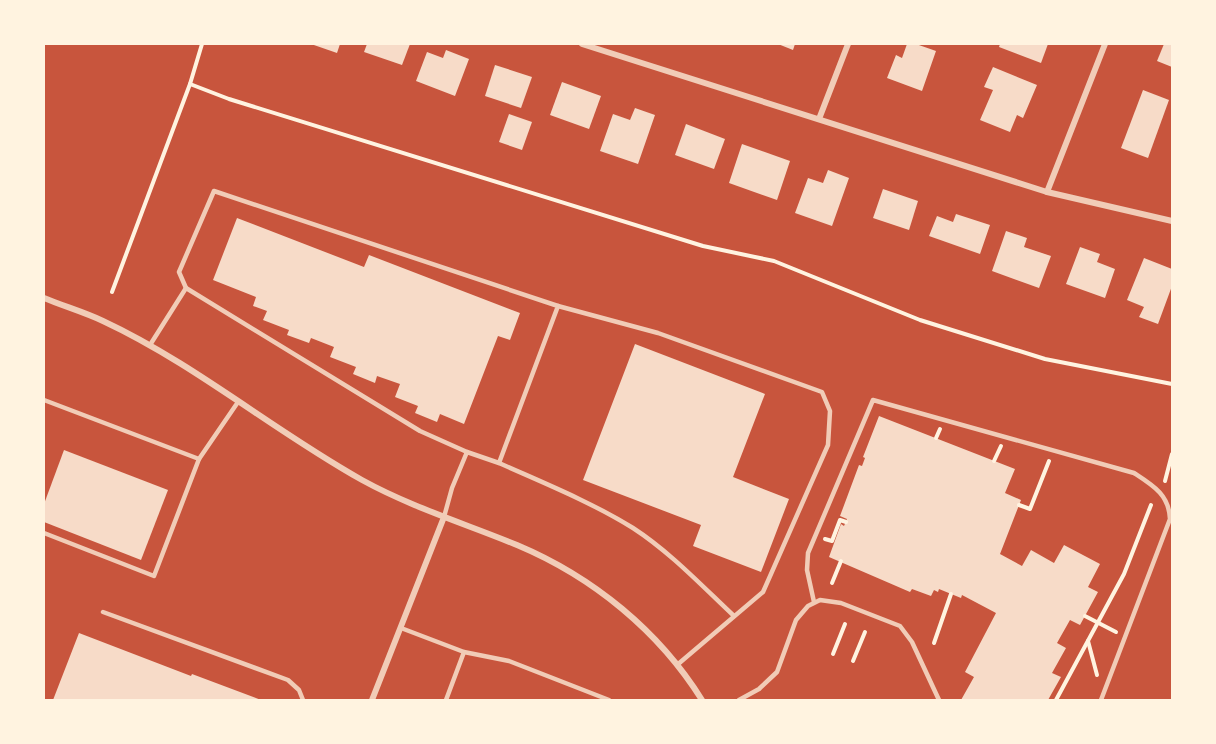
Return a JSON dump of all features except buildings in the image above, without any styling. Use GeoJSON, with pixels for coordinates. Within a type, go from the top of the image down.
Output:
{"type":"FeatureCollection","features":[{"type":"Feature","properties":{"kind":"street"},"geometry":{"type":"LineString","coordinates":[[582,44],[1047,192],[1173,220]]}},
{"type":"Feature","properties":{"kind":"street"},"geometry":{"type":"LineString","coordinates":[[819,119],[848,44]]}},
{"type":"Feature","properties":{"kind":"street"},"geometry":{"type":"LineString","coordinates":[[1047,192],[1105,44]]}},
{"type":"Feature","properties":{"kind":"street"},"geometry":{"type":"LineString","coordinates":[[44,298],[102,320],[150,345],[363,481],[444,517],[519,546],[586,581],[640,624],[677,665],[702,700]]}},
{"type":"Feature","properties":{"kind":"street"},"geometry":{"type":"LineString","coordinates":[[372,700],[444,517]]}},
{"type":"Feature","properties":{"kind":"lane"},"geometry":{"type":"LineString","coordinates":[[677,665],[763,592],[828,445],[830,411],[822,392],[658,333],[558,306],[214,191],[179,272],[186,288],[420,431],[565,493],[633,528],[668,554],[734,616]]}},
{"type":"Feature","properties":{"kind":"lane"},"geometry":{"type":"LineString","coordinates":[[150,345],[186,288]]}},
{"type":"Feature","properties":{"kind":"lane"},"geometry":{"type":"LineString","coordinates":[[499,463],[558,306]]}},
{"type":"Feature","properties":{"kind":"lane"},"geometry":{"type":"LineString","coordinates":[[44,400],[199,459]]}},
{"type":"Feature","properties":{"kind":"lane"},"geometry":{"type":"LineString","coordinates":[[814,602],[807,570],[808,553],[873,400],[1134,473],[1154,486],[1169,504],[1170,519],[1101,700]]}},
{"type":"Feature","properties":{"kind":"lane"},"geometry":{"type":"LineString","coordinates":[[44,533],[154,576],[199,459],[238,402]]}},
{"type":"Feature","properties":{"kind":"lane"},"geometry":{"type":"LineString","coordinates":[[444,517],[452,488],[467,452]]}},
{"type":"Feature","properties":{"kind":"lane"},"geometry":{"type":"LineString","coordinates":[[739,700],[759,689],[777,672],[796,620],[802,611],[820,600],[841,603],[900,626],[912,642],[939,700]]}},
{"type":"Feature","properties":{"kind":"lane"},"geometry":{"type":"LineString","coordinates":[[103,612],[288,680],[299,690],[303,700]]}},
{"type":"Feature","properties":{"kind":"lane"},"geometry":{"type":"LineString","coordinates":[[401,628],[464,652],[509,661],[609,700]]}},
{"type":"Feature","properties":{"kind":"lane"},"geometry":{"type":"LineString","coordinates":[[446,700],[464,652]]}},
{"type":"Feature","properties":{"kind":"path"},"geometry":{"type":"LineString","coordinates":[[112,292],[190,84],[202,44]]}},
{"type":"Feature","properties":{"kind":"path"},"geometry":{"type":"LineString","coordinates":[[190,84],[229,99],[692,243],[774,261],[920,320],[1023,352],[1173,384]]}},
{"type":"Feature","properties":{"kind":"path"},"geometry":{"type":"LineString","coordinates":[[994,461],[1001,445]]}},
{"type":"Feature","properties":{"kind":"path"},"geometry":{"type":"LineString","coordinates":[[1163,487],[1173,454]]}},
{"type":"Feature","properties":{"kind":"path"},"geometry":{"type":"LineString","coordinates":[[1019,505],[1030,509],[1049,461]]}},
{"type":"Feature","properties":{"kind":"path"},"geometry":{"type":"LineString","coordinates":[[1056,700],[1124,574],[1151,506]]}},
{"type":"Feature","properties":{"kind":"path"},"geometry":{"type":"LineString","coordinates":[[824,539],[832,541],[840,520],[846,522]]}},
{"type":"Feature","properties":{"kind":"path"},"geometry":{"type":"LineString","coordinates":[[832,584],[841,561]]}},
{"type":"Feature","properties":{"kind":"path"},"geometry":{"type":"LineString","coordinates":[[934,643],[951,594]]}},
{"type":"Feature","properties":{"kind":"path"},"geometry":{"type":"LineString","coordinates":[[1085,616],[1119,633]]}},
{"type":"Feature","properties":{"kind":"path"},"geometry":{"type":"LineString","coordinates":[[833,654],[845,624]]}},
{"type":"Feature","properties":{"kind":"path"},"geometry":{"type":"LineString","coordinates":[[853,661],[865,632]]}},
{"type":"Feature","properties":{"kind":"path"},"geometry":{"type":"LineString","coordinates":[[1088,640],[1099,685]]}}]}
